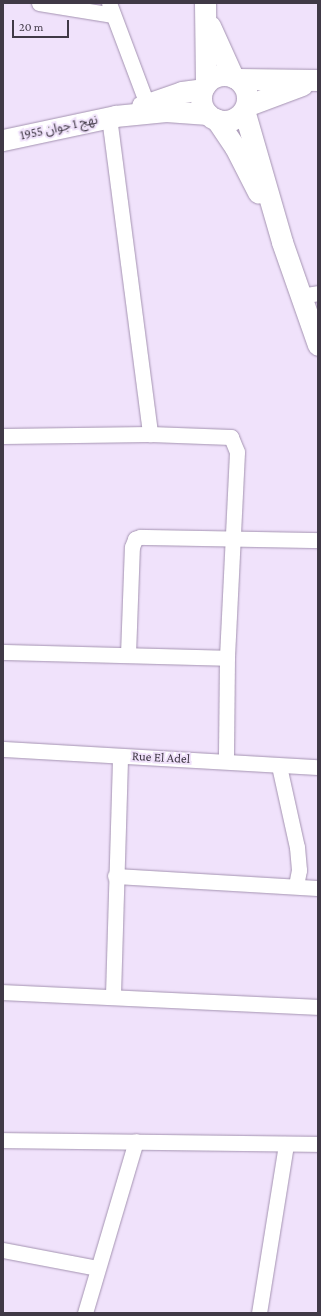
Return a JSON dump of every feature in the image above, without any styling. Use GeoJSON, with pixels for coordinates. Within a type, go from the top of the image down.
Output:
{"type":"FeatureCollection","features":[{"type":"Feature","properties":{"kind":"main road"},"geometry":{"type":"LineString","coordinates":[[206,11],[235,78],[244,87],[247,96],[245,108],[282,242]]}},
{"type":"Feature","properties":{"kind":"main road"},"geometry":{"type":"LineString","coordinates":[[206,11],[205,86],[203,106],[212,116],[246,167],[309,295],[318,345]]}},
{"type":"Feature","properties":{"kind":"main road"},"geometry":{"type":"LineString","coordinates":[[205,86],[218,76],[235,78],[318,80]]}},
{"type":"Feature","properties":{"kind":"main road"},"geometry":{"type":"LineString","coordinates":[[212,116],[231,120],[245,108],[318,80]]}},
{"type":"Feature","properties":{"kind":"main road","name":"نهج 1 جوان 1955"},"geometry":{"type":"LineString","coordinates":[[112,117],[182,92],[205,86]]}},
{"type":"Feature","properties":{"kind":"main road","name":"نهج 1 جوان 1955"},"geometry":{"type":"LineString","coordinates":[[3,140],[112,117],[166,111],[212,116]]}},
{"type":"Feature","properties":{"kind":"street"},"geometry":{"type":"LineString","coordinates":[[39,3],[111,9],[147,104]]}},
{"type":"Feature","properties":{"kind":"street"},"geometry":{"type":"LineString","coordinates":[[112,117],[150,434]]}},
{"type":"Feature","properties":{"kind":"street"},"geometry":{"type":"LineString","coordinates":[[3,436],[150,434],[231,437],[237,452],[227,658],[226,761]]}},
{"type":"Feature","properties":{"kind":"street"},"geometry":{"type":"LineString","coordinates":[[128,654],[132,547],[135,540],[140,537],[318,540]]}},
{"type":"Feature","properties":{"kind":"street"},"geometry":{"type":"LineString","coordinates":[[3,652],[128,654],[227,658]]}},
{"type":"Feature","properties":{"kind":"street","name":"Rue El Adel"},"geometry":{"type":"LineString","coordinates":[[3,750],[318,767]]}},
{"type":"Feature","properties":{"kind":"street"},"geometry":{"type":"LineString","coordinates":[[114,996],[115,876],[120,756]]}},
{"type":"Feature","properties":{"kind":"street"},"geometry":{"type":"LineString","coordinates":[[278,766],[297,847],[299,870],[296,886]]}},
{"type":"Feature","properties":{"kind":"street"},"geometry":{"type":"LineString","coordinates":[[115,876],[318,888]]}},
{"type":"Feature","properties":{"kind":"street"},"geometry":{"type":"LineString","coordinates":[[3,992],[114,996],[318,1007]]}},
{"type":"Feature","properties":{"kind":"street"},"geometry":{"type":"LineString","coordinates":[[3,1140],[318,1144]]}},
{"type":"Feature","properties":{"kind":"street"},"geometry":{"type":"LineString","coordinates":[[85,1313],[136,1141]]}},
{"type":"Feature","properties":{"kind":"street"},"geometry":{"type":"LineString","coordinates":[[259,1313],[286,1144]]}},
{"type":"Feature","properties":{"kind":"street"},"geometry":{"type":"LineString","coordinates":[[3,1250],[98,1268]]}}]}
